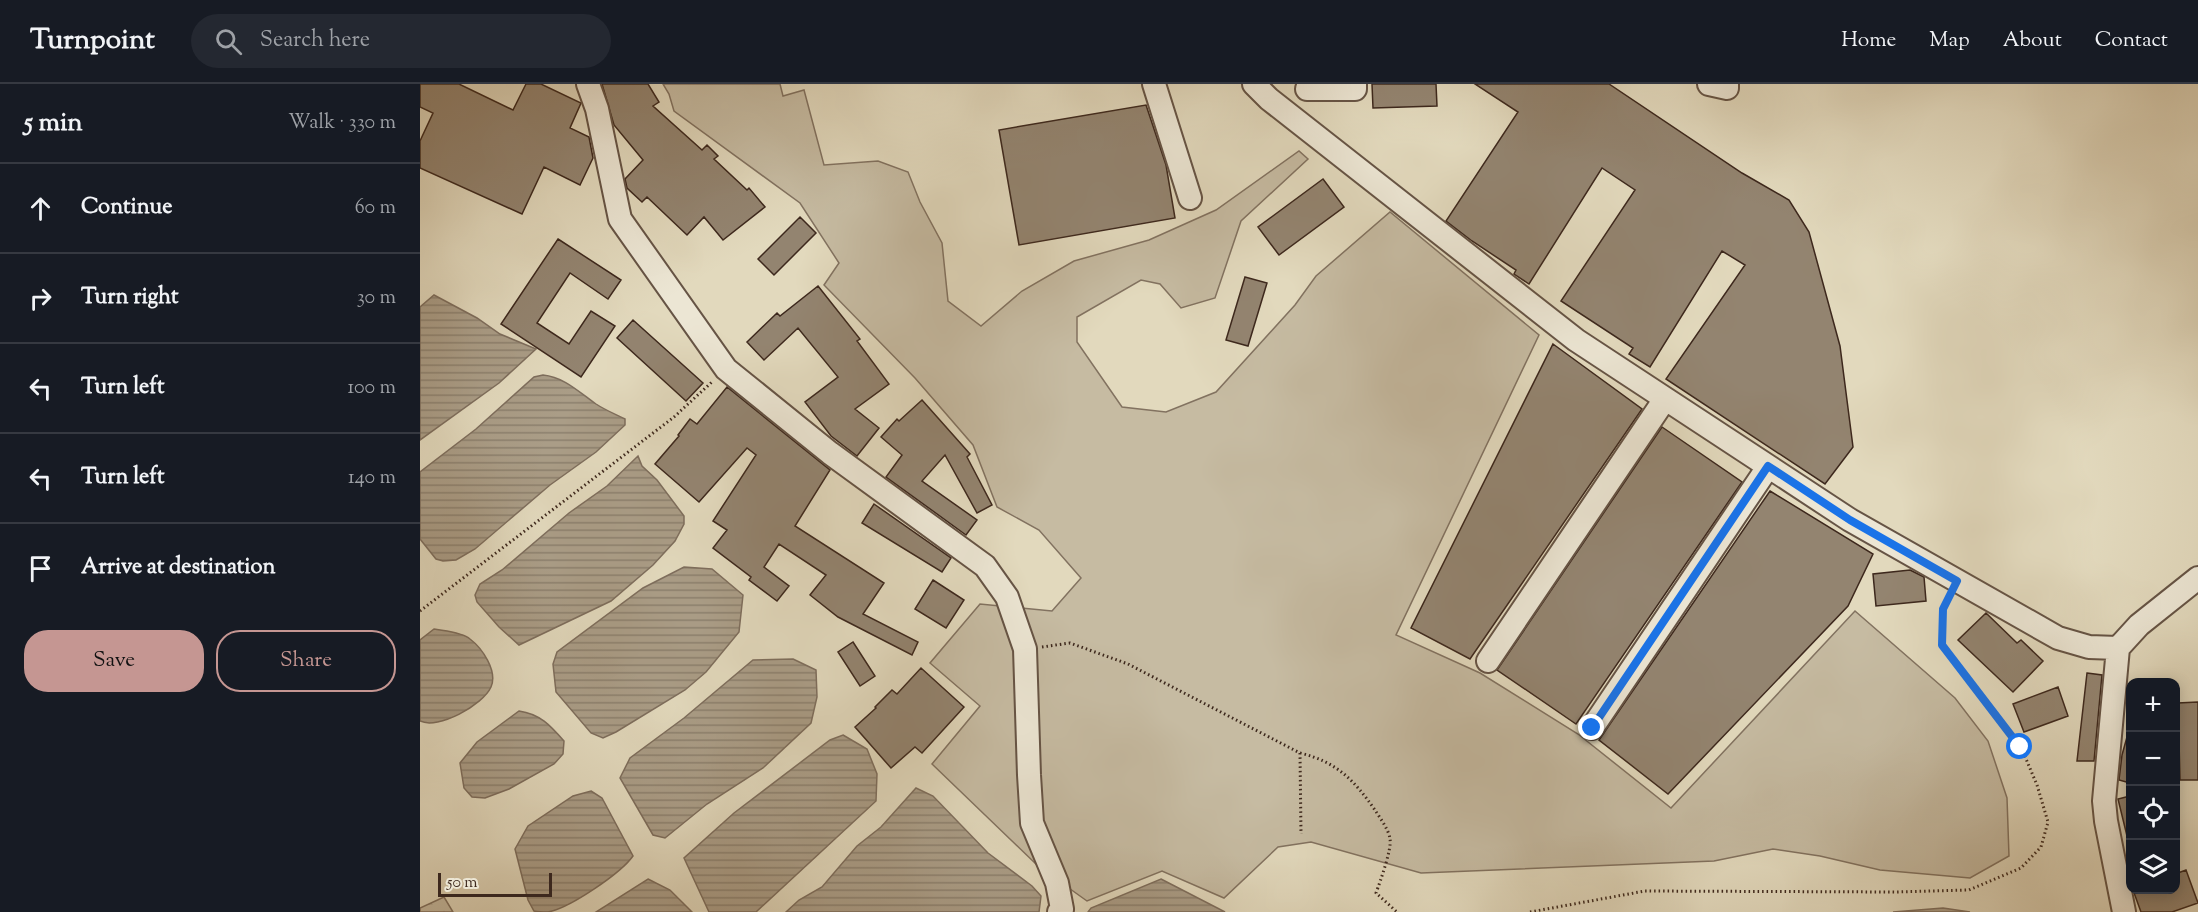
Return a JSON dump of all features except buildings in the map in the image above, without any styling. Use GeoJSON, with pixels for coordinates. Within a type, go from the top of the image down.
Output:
{"type":"FeatureCollection","features":[{"type":"Feature","properties":{"kind":"street"},"geometry":{"type":"LineString","coordinates":[[588,84],[597,109],[620,219],[726,369],[830,453],[985,566],[1006,597],[1025,648],[1032,823],[1058,882],[1062,909],[1059,912]]}},
{"type":"Feature","properties":{"kind":"street"},"geometry":{"type":"LineString","coordinates":[[1154,84],[1190,198]]}},
{"type":"Feature","properties":{"kind":"street"},"geometry":{"type":"LineString","coordinates":[[1254,84],[1269,99],[1576,340],[1850,520],[2058,638],[2089,647],[2118,648]]}},
{"type":"Feature","properties":{"kind":"street"},"geometry":{"type":"LineString","coordinates":[[1308,89],[1355,88],[1355,84]]}},
{"type":"Feature","properties":{"kind":"street"},"geometry":{"type":"LineString","coordinates":[[1708,84],[1727,88],[1727,84]]}},
{"type":"Feature","properties":{"kind":"street"},"geometry":{"type":"LineString","coordinates":[[1488,662],[1665,399]]}},
{"type":"Feature","properties":{"kind":"street"},"geometry":{"type":"LineString","coordinates":[[1592,728],[1768,466]]}},
{"type":"Feature","properties":{"kind":"street"},"geometry":{"type":"LineString","coordinates":[[2124,912],[2104,801],[2118,648],[2139,625],[2198,578]]}},
{"type":"Feature","properties":{"kind":"path"},"geometry":{"type":"LineString","coordinates":[[420,611],[674,417],[726,369]]}},
{"type":"Feature","properties":{"kind":"path"},"geometry":{"type":"LineString","coordinates":[[1530,912],[1646,891],[1969,890],[2020,868],[2041,846],[2048,822],[2037,785],[2020,747],[1942,645],[1943,609],[1957,581]]}},
{"type":"Feature","properties":{"kind":"path"},"geometry":{"type":"LineString","coordinates":[[1025,648],[1070,644],[1128,664],[1300,753],[1318,757],[1348,775],[1380,818],[1391,840],[1383,876],[1376,893],[1397,912]]}},
{"type":"Feature","properties":{"kind":"path"},"geometry":{"type":"LineString","coordinates":[[1300,753],[1301,834]]}},
{"type":"Feature","properties":{"kind":"green space"},"geometry":{"type":"Polygon","coordinates":[[[663,84],[780,84],[783,96],[804,90],[824,165],[878,161],[908,172],[920,202],[942,243],[948,301],[981,326],[1022,291],[1074,261],[1149,240],[1216,210],[1299,151],[1308,159],[1241,221],[1215,298],[1181,308],[1160,284],[1141,280],[1077,317],[1077,342],[1122,407],[1166,412],[1216,392],[1295,305],[1316,276],[1390,212],[1539,335],[1396,635],[1480,673],[1578,734],[1671,808],[1855,611],[1955,698],[1988,741],[2007,798],[2009,856],[1970,878],[1880,870],[1820,856],[1773,849],[1714,861],[1421,873],[1311,842],[1278,847],[1224,898],[1162,871],[1087,901],[1038,866],[932,764],[980,706],[930,663],[980,604],[1052,611],[1081,578],[1039,530],[997,507],[973,445],[915,378],[824,285],[839,263],[800,203],[674,111],[663,84]]]}},
{"type":"Feature","properties":{"kind":"green space"},"geometry":{"type":"Polygon","coordinates":[[[444,897],[453,912],[420,912],[420,908],[444,897]]]}},
{"type":"Feature","properties":{"kind":"shaded area"},"geometry":{"type":"Polygon","coordinates":[[[434,295],[477,318],[500,334],[536,349],[499,383],[420,440],[420,307],[434,295]]]}},
{"type":"Feature","properties":{"kind":"shaded area"},"geometry":{"type":"Polygon","coordinates":[[[551,376],[571,386],[599,406],[625,419],[625,425],[596,452],[550,485],[475,549],[456,560],[436,559],[420,539],[420,472],[476,429],[534,377],[551,376]]]}},
{"type":"Feature","properties":{"kind":"shaded area"},"geometry":{"type":"Polygon","coordinates":[[[638,456],[642,466],[657,480],[684,516],[684,524],[675,541],[653,565],[611,601],[519,645],[477,602],[475,595],[480,584],[502,570],[569,513],[607,486],[638,456]]]}},
{"type":"Feature","properties":{"kind":"shaded area"},"geometry":{"type":"Polygon","coordinates":[[[684,567],[712,569],[743,595],[739,632],[706,672],[685,690],[603,738],[591,733],[556,692],[553,664],[557,652],[643,588],[684,567]]]}},
{"type":"Feature","properties":{"kind":"shaded area"},"geometry":{"type":"Polygon","coordinates":[[[434,629],[462,635],[475,643],[488,660],[493,681],[486,694],[470,708],[448,719],[428,723],[420,721],[420,640],[434,629]]]}},
{"type":"Feature","properties":{"kind":"shaded area"},"geometry":{"type":"Polygon","coordinates":[[[793,659],[816,670],[817,697],[811,723],[763,768],[707,804],[665,838],[653,835],[620,778],[630,758],[684,718],[753,660],[793,659]]]}},
{"type":"Feature","properties":{"kind":"shaded area"},"geometry":{"type":"Polygon","coordinates":[[[519,711],[539,718],[554,730],[564,741],[563,754],[554,764],[509,789],[485,798],[472,797],[464,788],[460,763],[477,742],[519,711]]]}},
{"type":"Feature","properties":{"kind":"shaded area"},"geometry":{"type":"Polygon","coordinates":[[[843,735],[867,749],[877,774],[876,801],[756,912],[709,912],[684,858],[734,813],[830,740],[843,735]]]}},
{"type":"Feature","properties":{"kind":"shaded area"},"geometry":{"type":"Polygon","coordinates":[[[916,788],[933,796],[988,853],[1032,886],[1041,896],[1039,912],[786,912],[799,900],[822,887],[857,846],[881,827],[916,788]]]}},
{"type":"Feature","properties":{"kind":"shaded area"},"geometry":{"type":"Polygon","coordinates":[[[591,791],[602,798],[633,856],[594,889],[569,904],[548,912],[534,911],[528,900],[515,849],[528,826],[573,796],[591,791]]]}},
{"type":"Feature","properties":{"kind":"shaded area"},"geometry":{"type":"Polygon","coordinates":[[[648,879],[670,890],[692,912],[596,912],[648,879]]]}},
{"type":"Feature","properties":{"kind":"shaded area"},"geometry":{"type":"Polygon","coordinates":[[[1161,879],[1225,912],[1088,912],[1091,908],[1161,879]]]}},
{"type":"Feature","properties":{"kind":"shaded area"},"geometry":{"type":"Polygon","coordinates":[[[1943,908],[1970,912],[1893,912],[1943,908]]]}},
{"type":"Feature","properties":{"kind":"route"},"geometry":{"type":"LineString","coordinates":[[1592,728],[1768,466],[1850,520],[1957,581],[1943,609],[1942,645],[2020,747]]}}]}
